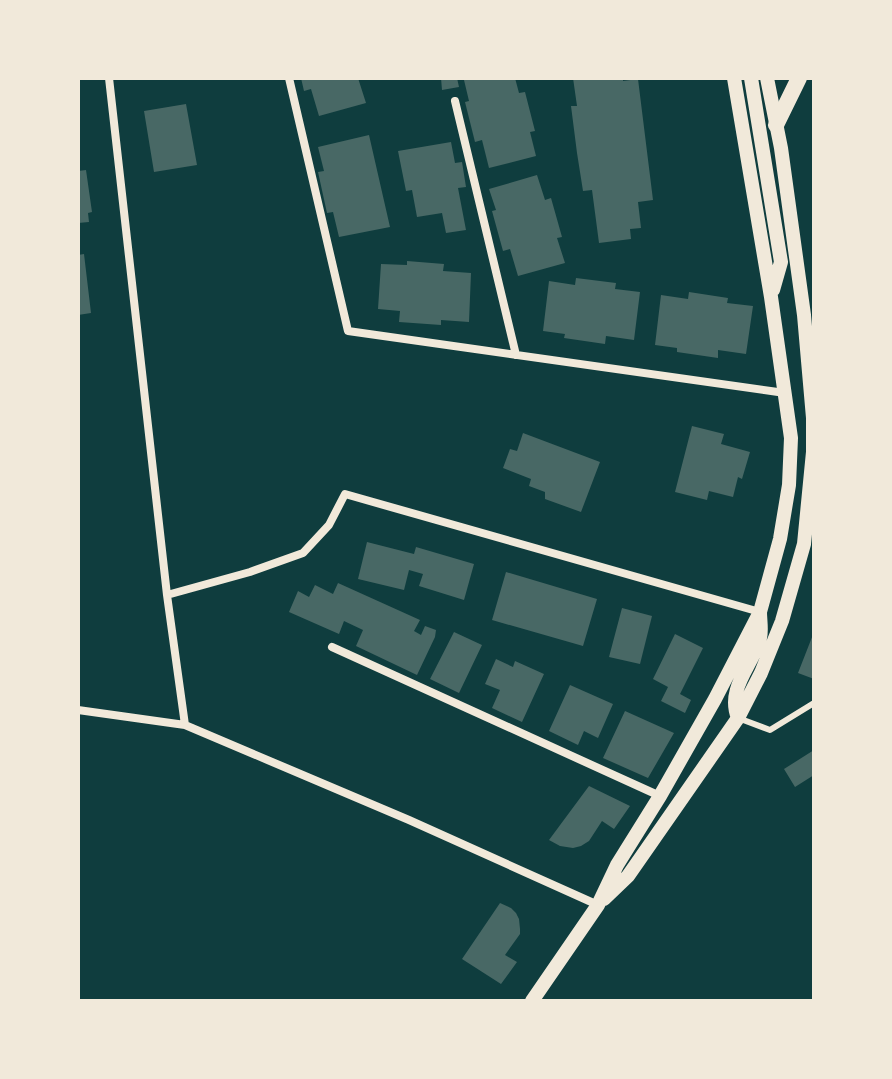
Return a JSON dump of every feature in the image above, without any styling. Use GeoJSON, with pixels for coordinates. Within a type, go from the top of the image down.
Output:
{"type":"FeatureCollection","features":[{"type":"Feature","properties":{"kind":"main road"},"geometry":{"type":"LineString","coordinates":[[776,125],[799,78]]}},
{"type":"Feature","properties":{"kind":"street"},"geometry":{"type":"LineString","coordinates":[[109,78],[167,595],[185,725]]}},
{"type":"Feature","properties":{"kind":"street"},"geometry":{"type":"LineString","coordinates":[[289,78],[348,331],[786,393],[813,418]]}},
{"type":"Feature","properties":{"kind":"street"},"geometry":{"type":"LineString","coordinates":[[532,1001],[598,905],[617,865],[715,699],[760,612],[780,539],[789,485],[791,438],[734,78]]}},
{"type":"Feature","properties":{"kind":"street"},"geometry":{"type":"LineString","coordinates":[[751,78],[781,262],[771,297]]}},
{"type":"Feature","properties":{"kind":"street"},"geometry":{"type":"LineString","coordinates":[[598,905],[628,876],[738,718],[761,673],[809,546],[813,418],[804,315],[767,78]]}},
{"type":"Feature","properties":{"kind":"street"},"geometry":{"type":"LineString","coordinates":[[455,101],[516,355]]}},
{"type":"Feature","properties":{"kind":"street"},"geometry":{"type":"LineString","coordinates":[[167,595],[250,572],[303,553],[329,525],[345,494],[760,612]]}},
{"type":"Feature","properties":{"kind":"street"},"geometry":{"type":"LineString","coordinates":[[738,718],[734,707],[736,691],[761,637],[760,612]]}},
{"type":"Feature","properties":{"kind":"street"},"geometry":{"type":"LineString","coordinates":[[332,647],[660,796]]}},
{"type":"Feature","properties":{"kind":"street"},"geometry":{"type":"LineString","coordinates":[[78,710],[185,725],[409,820],[598,905]]}},
{"type":"Feature","properties":{"kind":"lane"},"geometry":{"type":"LineString","coordinates":[[738,718],[770,730],[814,703]]}},
{"type":"Feature","properties":{"kind":"building"},"geometry":{"type":"Polygon","coordinates":[[[301,78],[358,78],[366,103],[319,116],[311,89],[304,91],[301,78]]]}},
{"type":"Feature","properties":{"kind":"building"},"geometry":{"type":"Polygon","coordinates":[[[441,78],[457,78],[459,87],[442,90],[441,78]]]}},
{"type":"Feature","properties":{"kind":"building"},"geometry":{"type":"Polygon","coordinates":[[[515,78],[519,93],[525,92],[535,131],[530,132],[536,156],[489,168],[482,140],[475,142],[465,102],[469,101],[464,80],[515,78]]]}},
{"type":"Feature","properties":{"kind":"building"},"geometry":{"type":"Polygon","coordinates":[[[573,78],[638,79],[653,200],[638,202],[641,228],[630,229],[631,239],[599,243],[592,190],[583,191],[577,153],[571,106],[577,106],[573,78]]]}},
{"type":"Feature","properties":{"kind":"building"},"geometry":{"type":"Polygon","coordinates":[[[186,104],[197,165],[154,172],[144,111],[186,104]]]}},
{"type":"Feature","properties":{"kind":"building"},"geometry":{"type":"Polygon","coordinates":[[[369,135],[390,227],[339,237],[333,212],[327,213],[318,172],[324,171],[318,147],[369,135]]]}},
{"type":"Feature","properties":{"kind":"building"},"geometry":{"type":"Polygon","coordinates":[[[451,142],[455,163],[462,162],[466,187],[458,188],[466,230],[446,233],[442,213],[417,217],[412,190],[406,191],[398,151],[451,142]]]}},
{"type":"Feature","properties":{"kind":"building"},"geometry":{"type":"Polygon","coordinates":[[[86,170],[92,212],[88,213],[89,222],[78,223],[78,171],[86,170]]]}},
{"type":"Feature","properties":{"kind":"building"},"geometry":{"type":"Polygon","coordinates":[[[537,175],[545,200],[551,198],[562,237],[557,238],[565,263],[518,276],[510,249],[503,251],[489,189],[537,175]]]}},
{"type":"Feature","properties":{"kind":"building"},"geometry":{"type":"Polygon","coordinates":[[[84,254],[91,313],[78,315],[78,255],[84,254]]]}},
{"type":"Feature","properties":{"kind":"building"},"geometry":{"type":"Polygon","coordinates":[[[407,261],[444,264],[443,271],[471,273],[469,322],[441,320],[441,325],[399,322],[400,311],[378,309],[381,264],[407,265],[407,261]]]}},
{"type":"Feature","properties":{"kind":"building"},"geometry":{"type":"Polygon","coordinates":[[[576,278],[616,283],[615,289],[640,292],[634,340],[606,336],[605,344],[564,338],[565,334],[543,331],[549,281],[575,285],[576,278]]]}},
{"type":"Feature","properties":{"kind":"building"},"geometry":{"type":"Polygon","coordinates":[[[689,292],[728,298],[727,303],[753,306],[746,354],[718,350],[718,358],[677,352],[677,348],[655,345],[661,295],[688,299],[689,292]]]}},
{"type":"Feature","properties":{"kind":"building"},"geometry":{"type":"Polygon","coordinates":[[[692,426],[724,434],[721,444],[750,452],[733,497],[709,491],[707,500],[675,492],[692,426]]]}},
{"type":"Feature","properties":{"kind":"building"},"geometry":{"type":"Polygon","coordinates":[[[523,433],[600,462],[581,512],[545,499],[545,492],[529,486],[531,479],[503,468],[510,449],[517,451],[523,433]]]}},
{"type":"Feature","properties":{"kind":"building"},"geometry":{"type":"Polygon","coordinates":[[[367,542],[414,554],[416,547],[474,564],[464,600],[419,586],[423,574],[409,570],[404,590],[358,579],[367,542]]]}},
{"type":"Feature","properties":{"kind":"building"},"geometry":{"type":"Polygon","coordinates":[[[506,572],[597,599],[583,646],[492,620],[506,572]]]}},
{"type":"Feature","properties":{"kind":"building"},"geometry":{"type":"Polygon","coordinates":[[[338,583],[420,620],[414,631],[421,635],[425,626],[436,630],[417,675],[356,646],[363,630],[344,621],[339,634],[289,612],[298,591],[309,597],[315,585],[333,594],[338,583]]]}},
{"type":"Feature","properties":{"kind":"building"},"geometry":{"type":"Polygon","coordinates":[[[622,608],[652,616],[640,664],[609,657],[622,608]]]}},
{"type":"Feature","properties":{"kind":"building"},"geometry":{"type":"Polygon","coordinates":[[[454,632],[482,645],[459,693],[430,679],[454,632]]]}},
{"type":"Feature","properties":{"kind":"building"},"geometry":{"type":"Polygon","coordinates":[[[814,632],[814,679],[798,673],[814,632]]]}},
{"type":"Feature","properties":{"kind":"building"},"geometry":{"type":"Polygon","coordinates":[[[675,634],[703,648],[680,694],[691,700],[685,713],[661,701],[668,687],[653,679],[675,634]]]}},
{"type":"Feature","properties":{"kind":"building"},"geometry":{"type":"Polygon","coordinates":[[[496,659],[513,667],[515,661],[544,674],[522,722],[492,708],[500,690],[485,684],[496,659]]]}},
{"type":"Feature","properties":{"kind":"building"},"geometry":{"type":"Polygon","coordinates":[[[570,685],[613,704],[598,738],[584,731],[578,745],[549,731],[570,685]]]}},
{"type":"Feature","properties":{"kind":"building"},"geometry":{"type":"Polygon","coordinates":[[[625,711],[674,733],[648,778],[603,758],[625,711]]]}},
{"type":"Feature","properties":{"kind":"building"},"geometry":{"type":"Polygon","coordinates":[[[814,750],[814,775],[795,787],[784,769],[814,750]]]}},
{"type":"Feature","properties":{"kind":"building"},"geometry":{"type":"Polygon","coordinates":[[[589,786],[630,806],[614,829],[602,821],[589,841],[573,848],[549,840],[589,786]]]}},
{"type":"Feature","properties":{"kind":"building"},"geometry":{"type":"Polygon","coordinates":[[[500,903],[516,913],[520,929],[520,934],[505,955],[517,962],[501,984],[462,959],[500,903]]]}}]}
